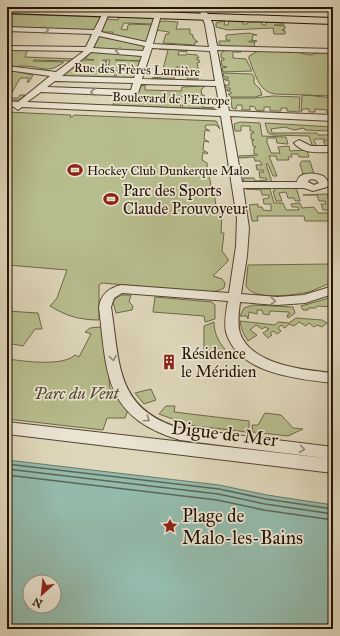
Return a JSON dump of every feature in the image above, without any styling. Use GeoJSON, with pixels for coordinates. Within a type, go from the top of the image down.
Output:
{"type":"FeatureCollection","features":[{"type":"Feature","properties":{"kind":"main road"},"geometry":{"type":"LineString","coordinates":[[11,10],[333,22]]}},
{"type":"Feature","properties":{"kind":"street"},"geometry":{"type":"LineString","coordinates":[[201,7],[207,18],[213,48],[243,219],[243,238],[234,298],[232,329],[238,341],[250,354],[262,363],[284,372],[333,378]]}},
{"type":"Feature","properties":{"kind":"street"},"geometry":{"type":"LineString","coordinates":[[19,106],[38,89],[82,57],[89,49],[105,14]]}},
{"type":"Feature","properties":{"kind":"street"},"geometry":{"type":"LineString","coordinates":[[38,89],[129,94],[134,92],[158,16]]}},
{"type":"Feature","properties":{"kind":"street"},"geometry":{"type":"LineString","coordinates":[[7,29],[97,32],[148,48]]}},
{"type":"Feature","properties":{"kind":"street"},"geometry":{"type":"LineString","coordinates":[[7,48],[213,48],[333,51]]}},
{"type":"Feature","properties":{"kind":"street","name":"Rue des Frères Lumière"},"geometry":{"type":"LineString","coordinates":[[7,68],[55,77],[138,82],[219,84]]}},
{"type":"Feature","properties":{"kind":"street","name":"Boulevard de l'Europe"},"geometry":{"type":"LineString","coordinates":[[7,105],[333,120]]}},
{"type":"Feature","properties":{"kind":"street"},"geometry":{"type":"LineString","coordinates":[[299,143],[308,148],[333,149]]}},
{"type":"Feature","properties":{"kind":"street"},"geometry":{"type":"LineString","coordinates":[[238,185],[304,185]]}},
{"type":"Feature","properties":{"kind":"street","name":"Digue de Mer"},"geometry":{"type":"LineString","coordinates":[[234,298],[121,289],[112,292],[106,299],[105,307],[107,323],[114,369],[119,388],[126,400],[136,411],[149,420],[180,434],[333,452]]}},
{"type":"Feature","properties":{"kind":"street"},"geometry":{"type":"LineString","coordinates":[[234,298],[290,301],[316,297],[333,290]]}},
{"type":"Feature","properties":{"kind":"street","name":"Digue de Mer"},"geometry":{"type":"LineString","coordinates":[[7,428],[333,466]]}},
{"type":"Feature","properties":{"kind":"green space"},"geometry":{"type":"Polygon","coordinates":[[[7,14],[101,17],[93,30],[7,27],[7,14]]]}},
{"type":"Feature","properties":{"kind":"green space"},"geometry":{"type":"Polygon","coordinates":[[[119,17],[154,18],[152,24],[124,23],[121,29],[127,30],[128,25],[131,24],[152,25],[147,42],[112,35],[113,32],[101,32],[106,19],[118,20],[119,17]]]}},
{"type":"Feature","properties":{"kind":"green space"},"geometry":{"type":"Polygon","coordinates":[[[225,21],[224,25],[228,25],[229,21],[243,22],[243,24],[247,24],[248,22],[262,22],[262,25],[266,25],[266,22],[283,23],[284,25],[274,25],[285,26],[285,29],[282,30],[285,31],[285,34],[274,34],[273,28],[228,30],[216,27],[216,23],[225,21]]]}},
{"type":"Feature","properties":{"kind":"green space"},"geometry":{"type":"Polygon","coordinates":[[[158,22],[178,22],[176,29],[190,29],[190,34],[193,35],[193,38],[198,42],[195,42],[195,45],[163,43],[166,34],[169,34],[169,32],[156,30],[158,22]]]}},
{"type":"Feature","properties":{"kind":"green space"},"geometry":{"type":"Polygon","coordinates":[[[249,33],[257,35],[253,35],[252,40],[257,41],[249,41],[255,42],[254,47],[223,46],[219,44],[219,41],[230,41],[226,40],[226,35],[249,33]]]}},
{"type":"Feature","properties":{"kind":"green space"},"geometry":{"type":"Polygon","coordinates":[[[99,36],[146,46],[144,52],[95,49],[94,48],[99,36]]]}},
{"type":"Feature","properties":{"kind":"green space"},"geometry":{"type":"Polygon","coordinates":[[[7,49],[28,49],[25,57],[76,59],[72,61],[33,61],[64,62],[49,69],[30,66],[7,66],[7,49]]]}},
{"type":"Feature","properties":{"kind":"green space"},"geometry":{"type":"Polygon","coordinates":[[[159,49],[187,50],[187,52],[179,51],[178,55],[197,55],[199,58],[197,58],[197,60],[200,62],[197,63],[200,76],[198,76],[198,79],[187,79],[189,69],[183,69],[183,67],[176,67],[174,79],[152,78],[161,77],[168,50],[159,49]]]}},
{"type":"Feature","properties":{"kind":"green space"},"geometry":{"type":"Polygon","coordinates":[[[226,50],[241,51],[233,52],[233,58],[246,59],[252,71],[223,72],[222,68],[227,67],[222,66],[221,60],[224,60],[224,58],[221,58],[221,53],[226,50]]]}},
{"type":"Feature","properties":{"kind":"green space"},"geometry":{"type":"Polygon","coordinates":[[[258,51],[299,52],[312,55],[315,53],[333,53],[333,96],[275,94],[265,90],[258,81],[249,59],[249,56],[258,51]]]}},
{"type":"Feature","properties":{"kind":"green space"},"geometry":{"type":"Polygon","coordinates":[[[91,52],[143,56],[135,79],[115,79],[118,71],[107,70],[110,60],[103,60],[107,61],[105,65],[107,65],[102,67],[103,70],[94,71],[116,72],[113,79],[62,77],[62,75],[83,60],[94,60],[85,59],[91,52]]]}},
{"type":"Feature","properties":{"kind":"green space"},"geometry":{"type":"Polygon","coordinates":[[[7,69],[33,75],[29,82],[27,82],[29,78],[20,78],[9,98],[18,98],[20,95],[25,95],[19,100],[7,100],[7,75],[10,73],[7,72],[7,69]]]}},
{"type":"Feature","properties":{"kind":"green space"},"geometry":{"type":"Polygon","coordinates":[[[223,73],[252,74],[254,77],[254,83],[260,89],[262,95],[255,97],[231,97],[228,94],[231,94],[231,92],[226,90],[230,90],[230,88],[226,88],[225,85],[229,85],[229,81],[224,79],[228,79],[228,77],[224,77],[223,73]]]}},
{"type":"Feature","properties":{"kind":"green space"},"geometry":{"type":"Polygon","coordinates":[[[145,85],[145,90],[181,91],[182,87],[205,86],[201,90],[202,95],[205,97],[204,100],[206,103],[203,103],[203,107],[214,108],[182,108],[184,96],[182,96],[180,108],[113,105],[114,101],[127,101],[129,97],[136,97],[141,86],[145,85]]]}},
{"type":"Feature","properties":{"kind":"green space"},"geometry":{"type":"Polygon","coordinates":[[[306,95],[333,98],[333,113],[327,113],[327,110],[315,109],[315,112],[309,112],[309,109],[303,109],[301,112],[302,96],[306,95]]]}},
{"type":"Feature","properties":{"kind":"green space"},"geometry":{"type":"Polygon","coordinates":[[[273,96],[300,97],[299,112],[287,111],[287,108],[281,108],[281,111],[270,111],[270,107],[264,107],[264,111],[256,110],[255,107],[250,106],[250,110],[242,110],[242,105],[237,105],[236,109],[232,108],[231,98],[273,96]]]}},
{"type":"Feature","properties":{"kind":"green space","name":"Parc des Sports Claude Prouvoyeur"},"geometry":{"type":"Polygon","coordinates":[[[7,112],[71,115],[70,117],[74,115],[216,121],[220,129],[216,125],[206,125],[205,128],[210,131],[205,130],[204,139],[209,142],[204,141],[203,150],[208,153],[206,154],[203,152],[202,160],[207,163],[211,192],[214,192],[216,206],[222,215],[221,233],[224,233],[222,251],[228,261],[213,276],[222,279],[225,283],[224,288],[217,291],[207,292],[102,283],[99,285],[99,320],[73,317],[50,306],[57,298],[67,270],[7,265],[7,112]]]}},
{"type":"Feature","properties":{"kind":"green space"},"geometry":{"type":"Polygon","coordinates":[[[240,122],[260,123],[262,136],[286,137],[288,144],[277,143],[276,138],[267,138],[271,153],[280,153],[278,147],[289,146],[290,151],[307,150],[309,157],[299,157],[298,154],[291,154],[292,157],[288,157],[289,160],[277,160],[276,156],[269,156],[277,176],[273,176],[268,164],[266,164],[272,182],[244,182],[243,178],[254,178],[255,181],[267,180],[266,178],[260,178],[259,172],[264,172],[263,170],[257,170],[256,165],[262,165],[260,161],[255,161],[254,157],[239,158],[239,156],[258,155],[254,154],[254,148],[256,147],[253,146],[252,140],[254,140],[251,139],[251,133],[254,133],[253,131],[250,131],[250,126],[241,126],[241,131],[235,131],[234,124],[240,122]]]}},
{"type":"Feature","properties":{"kind":"green space"},"geometry":{"type":"Polygon","coordinates":[[[265,123],[333,127],[333,130],[328,129],[328,131],[305,130],[304,128],[294,130],[285,127],[271,129],[272,133],[317,133],[318,135],[330,135],[331,138],[333,138],[333,146],[326,146],[323,141],[326,141],[325,139],[315,139],[314,141],[317,146],[312,145],[309,136],[273,135],[268,133],[265,123]]]}},
{"type":"Feature","properties":{"kind":"green space"},"geometry":{"type":"Polygon","coordinates":[[[302,161],[310,161],[314,174],[303,174],[300,164],[302,161]]]}},
{"type":"Feature","properties":{"kind":"green space"},"geometry":{"type":"Polygon","coordinates":[[[274,187],[293,188],[297,190],[300,201],[295,201],[294,198],[288,198],[286,192],[279,193],[282,201],[276,201],[273,191],[275,191],[274,187]]]}},
{"type":"Feature","properties":{"kind":"green space"},"geometry":{"type":"Polygon","coordinates":[[[246,189],[270,189],[274,203],[283,203],[286,210],[299,210],[298,207],[292,207],[291,204],[300,203],[302,208],[314,207],[318,213],[330,213],[329,210],[323,210],[321,204],[326,204],[325,201],[319,201],[317,195],[303,195],[327,194],[330,204],[333,206],[333,221],[305,221],[304,216],[257,216],[258,221],[252,221],[249,205],[258,204],[258,207],[262,207],[263,210],[271,211],[271,204],[264,204],[263,199],[269,198],[269,195],[262,195],[261,190],[246,189]]]}},
{"type":"Feature","properties":{"kind":"green space"},"geometry":{"type":"Polygon","coordinates":[[[333,264],[333,282],[309,292],[275,296],[257,294],[250,291],[246,286],[248,265],[333,264]]]}},
{"type":"Feature","properties":{"kind":"green space"},"geometry":{"type":"Polygon","coordinates":[[[122,295],[131,295],[129,302],[133,306],[132,310],[116,313],[113,302],[116,298],[122,295]]]}},
{"type":"Feature","properties":{"kind":"green space"},"geometry":{"type":"Polygon","coordinates":[[[155,297],[212,302],[215,305],[215,319],[205,322],[204,316],[153,312],[155,297]]]}},
{"type":"Feature","properties":{"kind":"green space"},"geometry":{"type":"Polygon","coordinates":[[[333,297],[333,307],[317,306],[316,308],[308,308],[308,310],[303,310],[301,306],[333,297]]]}},
{"type":"Feature","properties":{"kind":"green space"},"geometry":{"type":"Polygon","coordinates":[[[253,305],[293,307],[295,313],[288,318],[287,315],[289,315],[289,312],[270,311],[269,315],[263,314],[262,310],[257,310],[257,314],[249,312],[248,319],[247,316],[240,316],[244,308],[253,305]]]}},
{"type":"Feature","properties":{"kind":"green space"},"geometry":{"type":"Polygon","coordinates":[[[7,311],[38,313],[42,329],[35,329],[23,346],[7,343],[7,311]]]}},
{"type":"Feature","properties":{"kind":"green space"},"geometry":{"type":"Polygon","coordinates":[[[296,318],[322,320],[327,323],[322,327],[317,325],[314,327],[309,323],[306,326],[299,322],[294,326],[289,324],[285,328],[281,325],[278,328],[281,331],[277,334],[273,331],[270,333],[272,335],[268,338],[263,333],[269,329],[265,327],[262,329],[256,325],[250,330],[257,335],[248,341],[241,327],[240,321],[275,325],[278,322],[289,323],[296,318]]]}},
{"type":"Feature","properties":{"kind":"green space"},"geometry":{"type":"Polygon","coordinates":[[[214,322],[218,339],[229,353],[204,350],[204,326],[214,322]]]}},
{"type":"Feature","properties":{"kind":"green space","name":"Parc du Vent"},"geometry":{"type":"Polygon","coordinates":[[[100,327],[104,334],[110,388],[128,410],[125,418],[107,418],[103,430],[7,419],[7,359],[33,362],[52,362],[69,359],[75,355],[79,357],[91,334],[85,332],[90,328],[100,327]]]}},
{"type":"Feature","properties":{"kind":"green space"},"geometry":{"type":"Polygon","coordinates":[[[204,352],[246,357],[246,359],[210,359],[209,355],[204,354],[204,352]]]}},
{"type":"Feature","properties":{"kind":"green space"},"geometry":{"type":"Polygon","coordinates":[[[151,389],[156,400],[144,404],[135,393],[151,389]]]}},
{"type":"Feature","properties":{"kind":"green space"},"geometry":{"type":"Polygon","coordinates":[[[166,406],[175,406],[174,412],[249,421],[249,430],[246,432],[189,425],[159,414],[166,406]]]}},
{"type":"Feature","properties":{"kind":"green space"},"geometry":{"type":"Polygon","coordinates":[[[265,413],[281,415],[293,428],[303,429],[288,436],[253,432],[252,425],[258,425],[265,413]]]}},
{"type":"Feature","properties":{"kind":"water","name":"Plage de Malo-les-Bains"},"geometry":{"type":"Polygon","coordinates":[[[7,460],[219,485],[267,495],[333,505],[333,629],[7,629],[7,460]]]}},
{"type":"Feature","properties":{"kind":"place","name":"Hockey Club Dunkerque Malo"},"geometry":{"type":"Point","coordinates":[75,170]}},
{"type":"Feature","properties":{"kind":"place","name":"Parc des Sports Claude Prouvoyeur"},"geometry":{"type":"Point","coordinates":[111,199]}},
{"type":"Feature","properties":{"kind":"place","name":"Résidence le Méridien"},"geometry":{"type":"Point","coordinates":[169,362]}},
{"type":"Feature","properties":{"kind":"place","name":"Plage de Malo-les-Bains"},"geometry":{"type":"Point","coordinates":[170,526]}}]}
